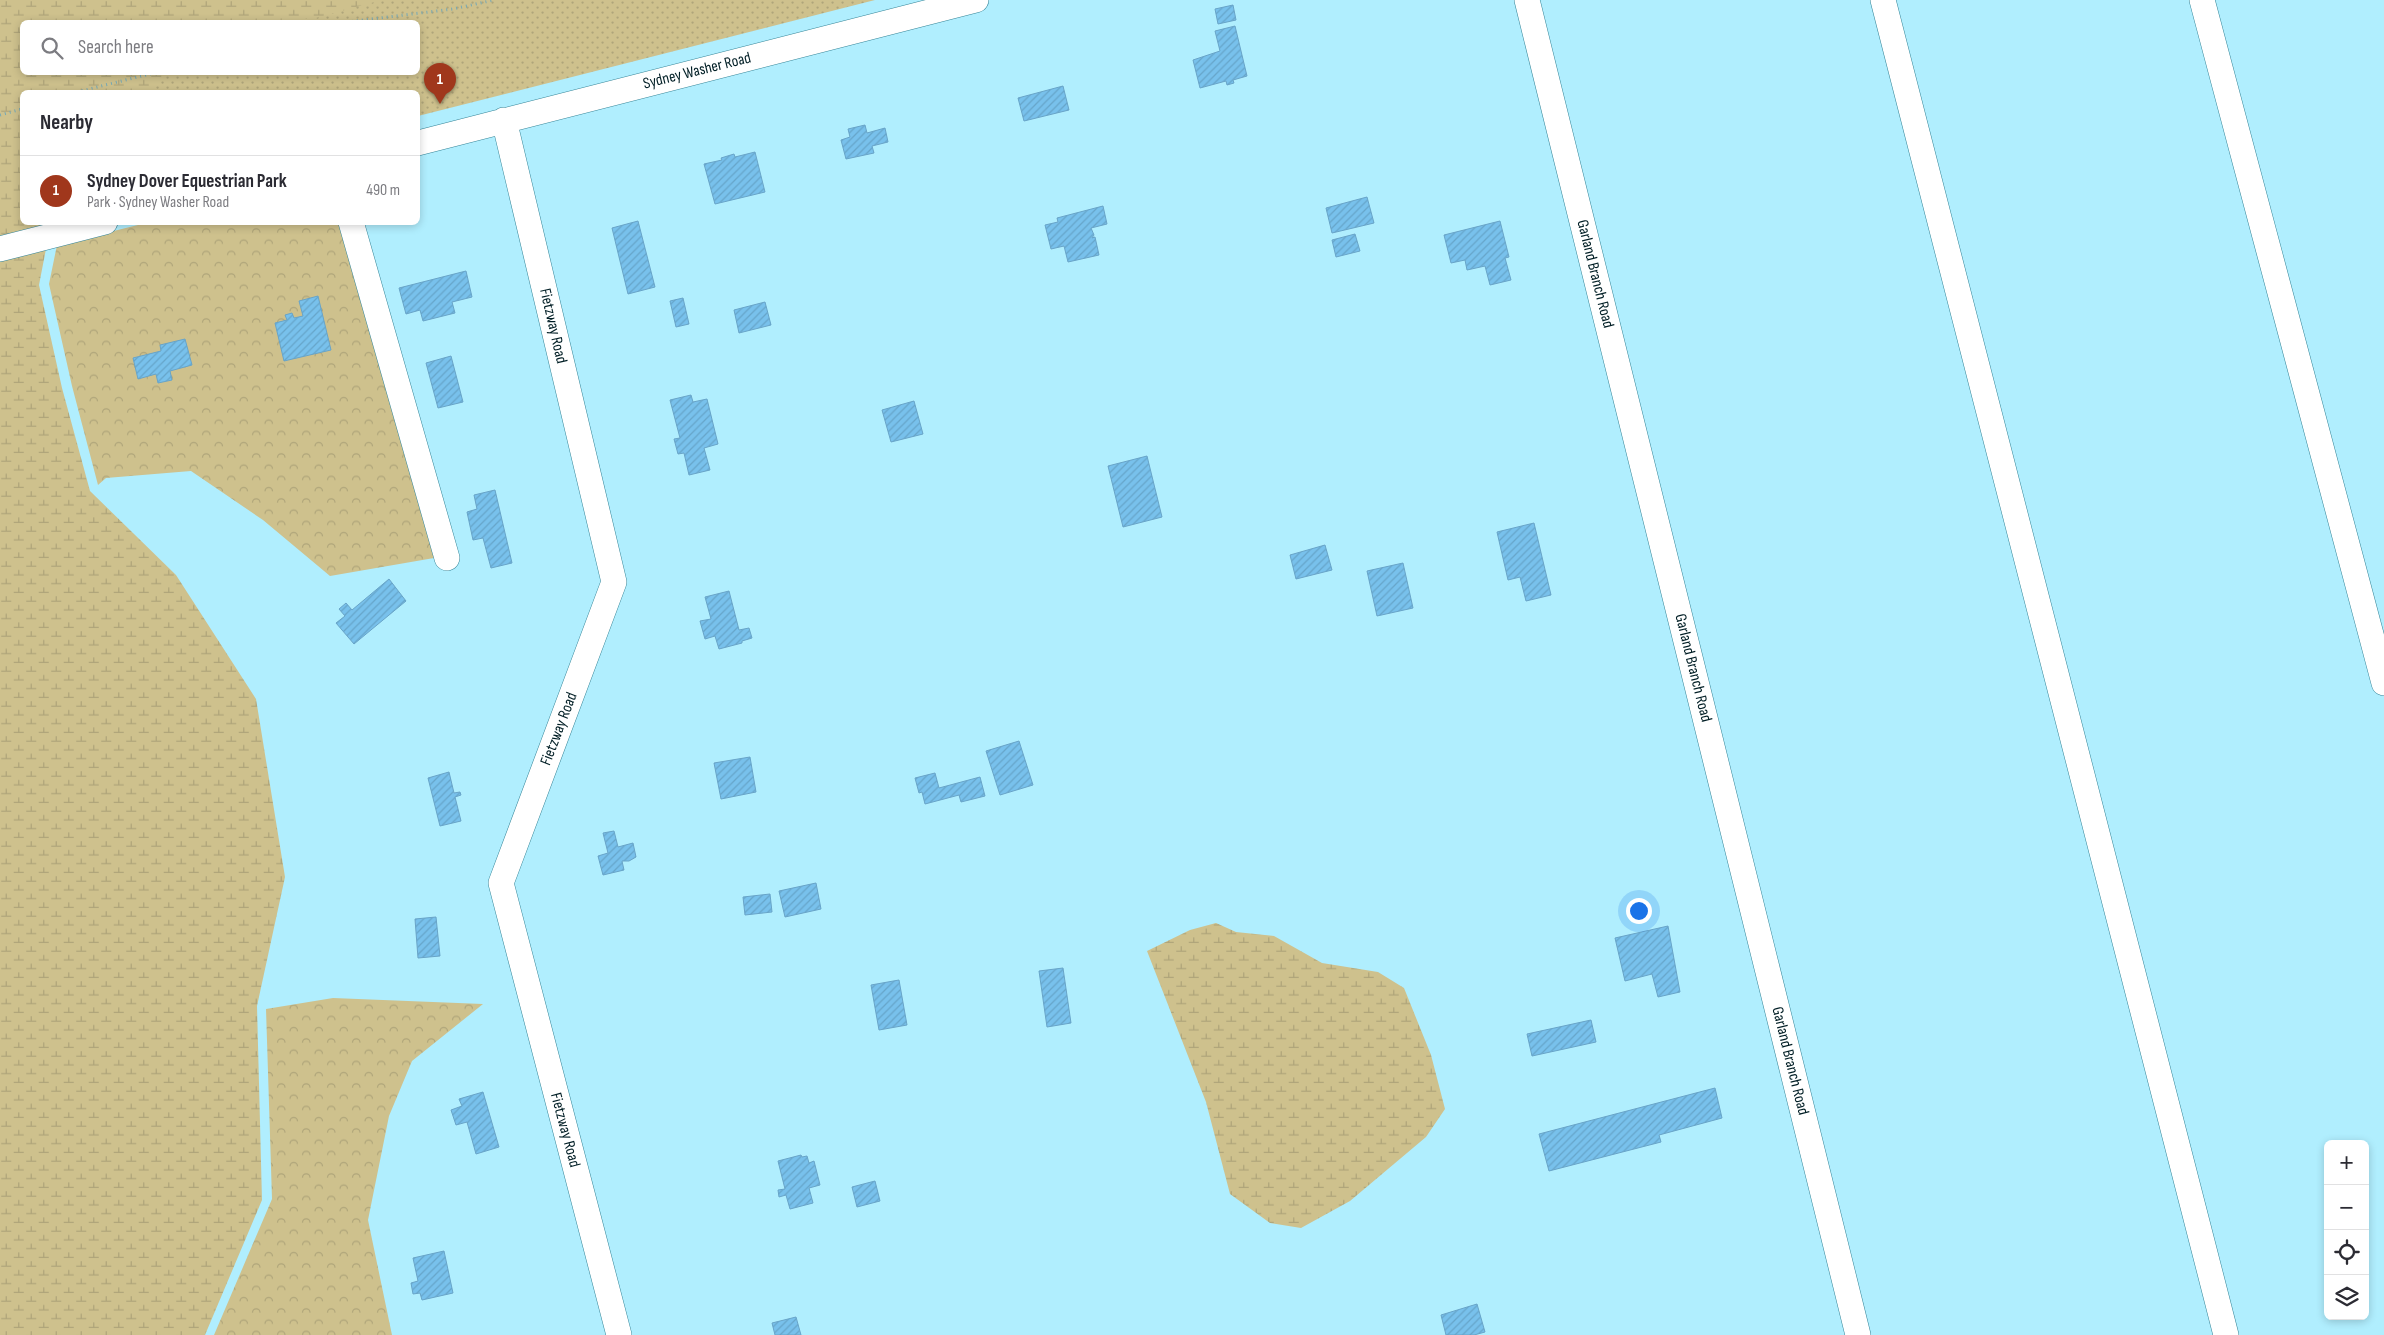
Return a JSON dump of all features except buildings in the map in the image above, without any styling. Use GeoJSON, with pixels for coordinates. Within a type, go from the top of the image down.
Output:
{"type":"FeatureCollection","features":[{"type":"Feature","properties":{"kind":"street","name":"Sydney Washer Road"},"geometry":{"type":"LineString","coordinates":[[420,141],[976,0]]}},
{"type":"Feature","properties":{"kind":"street","name":"Garland Branch Road"},"geometry":{"type":"LineString","coordinates":[[1528,0],[1858,1335]]}},
{"type":"Feature","properties":{"kind":"street"},"geometry":{"type":"LineString","coordinates":[[1883,0],[2226,1335]]}},
{"type":"Feature","properties":{"kind":"street"},"geometry":{"type":"LineString","coordinates":[[2202,0],[2384,682]]}},
{"type":"Feature","properties":{"kind":"street","name":"Fietzway Road"},"geometry":{"type":"LineString","coordinates":[[504,120],[614,582],[501,883],[619,1335]]}},
{"type":"Feature","properties":{"kind":"street"},"geometry":{"type":"LineString","coordinates":[[0,249],[93,225]]}},
{"type":"Feature","properties":{"kind":"street"},"geometry":{"type":"LineString","coordinates":[[352,225],[447,558]]}},
{"type":"Feature","properties":{"kind":"path"},"geometry":{"type":"LineString","coordinates":[[363,20],[453,9],[494,0]]}},
{"type":"Feature","properties":{"kind":"path"},"geometry":{"type":"LineString","coordinates":[[85,90],[146,75]]}},
{"type":"Feature","properties":{"kind":"path"},"geometry":{"type":"LineString","coordinates":[[0,115],[20,109]]}},
{"type":"Feature","properties":{"kind":"green space"},"geometry":{"type":"Polygon","coordinates":[[[0,0],[875,0],[420,115],[420,90],[22,90],[0,0]]]}},
{"type":"Feature","properties":{"kind":"green space"},"geometry":{"type":"Polygon","coordinates":[[[0,0],[382,0],[312,19],[20,20],[20,75],[166,75],[148,90],[20,90],[20,225],[51,225],[39,285],[62,388],[90,491],[176,575],[256,699],[285,877],[257,1006],[262,1200],[205,1335],[0,1335],[0,0]]]}},
{"type":"Feature","properties":{"kind":"green space"},"geometry":{"type":"Polygon","coordinates":[[[138,225],[340,225],[434,558],[330,576],[263,520],[191,471],[106,478],[98,485],[72,386],[49,284],[57,245],[138,225]]]}},
{"type":"Feature","properties":{"kind":"green space"},"geometry":{"type":"Polygon","coordinates":[[[1216,923],[1236,932],[1274,936],[1322,963],[1378,972],[1404,988],[1431,1055],[1445,1109],[1426,1137],[1350,1201],[1301,1228],[1270,1223],[1230,1194],[1206,1102],[1147,951],[1190,930],[1216,923]]]}},
{"type":"Feature","properties":{"kind":"green space"},"geometry":{"type":"Polygon","coordinates":[[[333,998],[483,1004],[412,1061],[389,1116],[368,1220],[392,1335],[214,1335],[272,1199],[266,1009],[333,998]]]}},
{"type":"Feature","properties":{"kind":"place","name":"Sydney Dover Equestrian Park"},"geometry":{"type":"Point","coordinates":[440,104]}}]}
